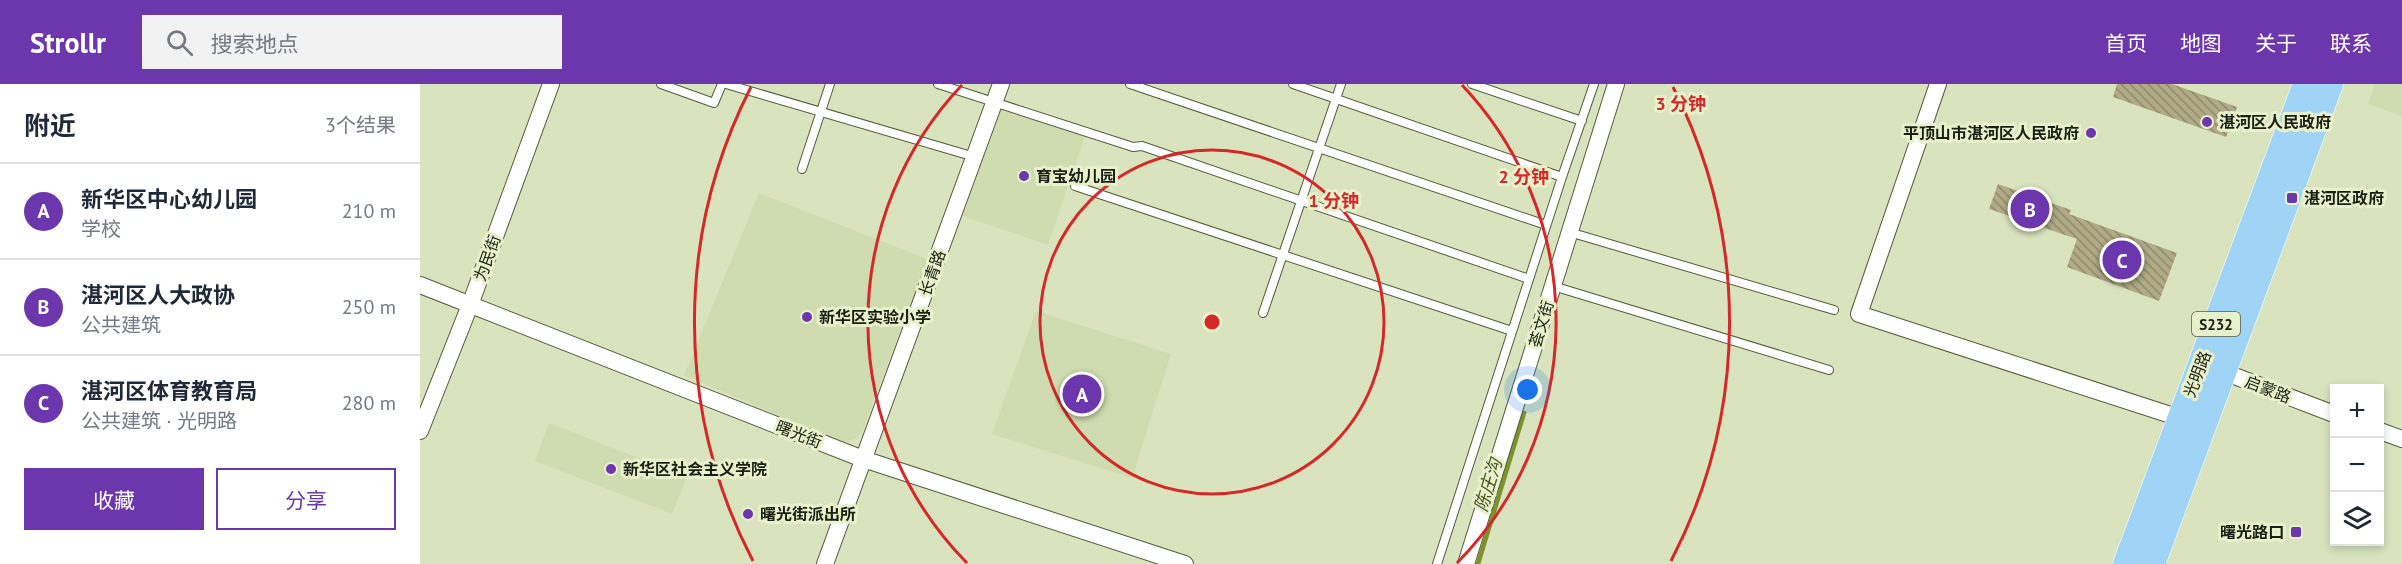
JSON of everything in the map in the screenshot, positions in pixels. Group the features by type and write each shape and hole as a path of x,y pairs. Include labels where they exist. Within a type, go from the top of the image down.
{"main road":[{"name":"光明路","path":"2152,564 2212,368 2318,86"},
{"name":"光明路","path":"2126,564 2180,418 2212,368"}],"street":[{"name":"为民街","path":"420,431 470,305 551,84"},
{"name":"长青路","path":"825,564 1001,84"},
{"name":"荟文街","path":"1466,564 1616,84"},
{"path":"1938,84 1859,314 2180,418"},
{"name":"曙光街","path":"420,285 863,459 1185,564"},
{"name":"启蒙路","path":"2212,368 2330,412"},
{"path":"2384,433 2402,439"}],"lane":[{"path":"661,84 714,104 724,84 975,158"},
{"path":"802,170 830,84"},
{"path":"938,84 1133,147 1142,146 1529,279"},
{"path":"1130,84 1546,225"},
{"path":"1293,84 1562,177"},
{"path":"1263,313 1341,84"},
{"path":"1472,84 1582,121"},
{"path":"1437,564 1594,84"},
{"path":"1075,186 1512,331"},
{"path":"1569,232 1834,310"},
{"path":"1553,286 1829,370"}],"shaded area":[{"path":"2375,84 2402,84 2402,116 2368,104"},
{"name":"育宝幼儿园","path":"1000,107 1085,136 1048,245 963,216"},
{"name":"新华区实验小学","path":"759,193 927,259 863,430 857,438 841,442 684,375"},
{"path":"1036,311 1171,354 1132,478 992,434"},
{"name":"新华区社会主义学院","path":"549,423 687,477 672,514 535,461"}],"building":[{"name":"湛河区人民政府","path":"2117,84 2172,84 2237,107 2226,137 2113,97"},
{"path":"1998,184 2071,210 2069,214 2177,253 2159,301 2067,267 2077,239 1989,209"}],"waterway":[{"name":"陈庄沟","path":"1478,564 1524,413"}],"place":[{"name":"湛河区人民政府","path":"2207,122"},
{"name":"平顶山市湛河区人民政府","path":"2091,133"},
{"name":"育宝幼儿园","path":"1024,176"},
{"name":"湛河区政府","path":"2292,198"},
{"name":"湛河区人大政协","path":"2030,209"},
{"name":"湛河区体育教育局","path":"2122,260"},
{"name":"新华区实验小学","path":"807,317"},
{"name":"新华区中心幼儿园","path":"1082,394"},
{"name":"新华区社会主义学院","path":"611,469"},
{"name":"曙光街派出所","path":"748,514"},
{"name":"曙光路口","path":"2296,532"}]}
